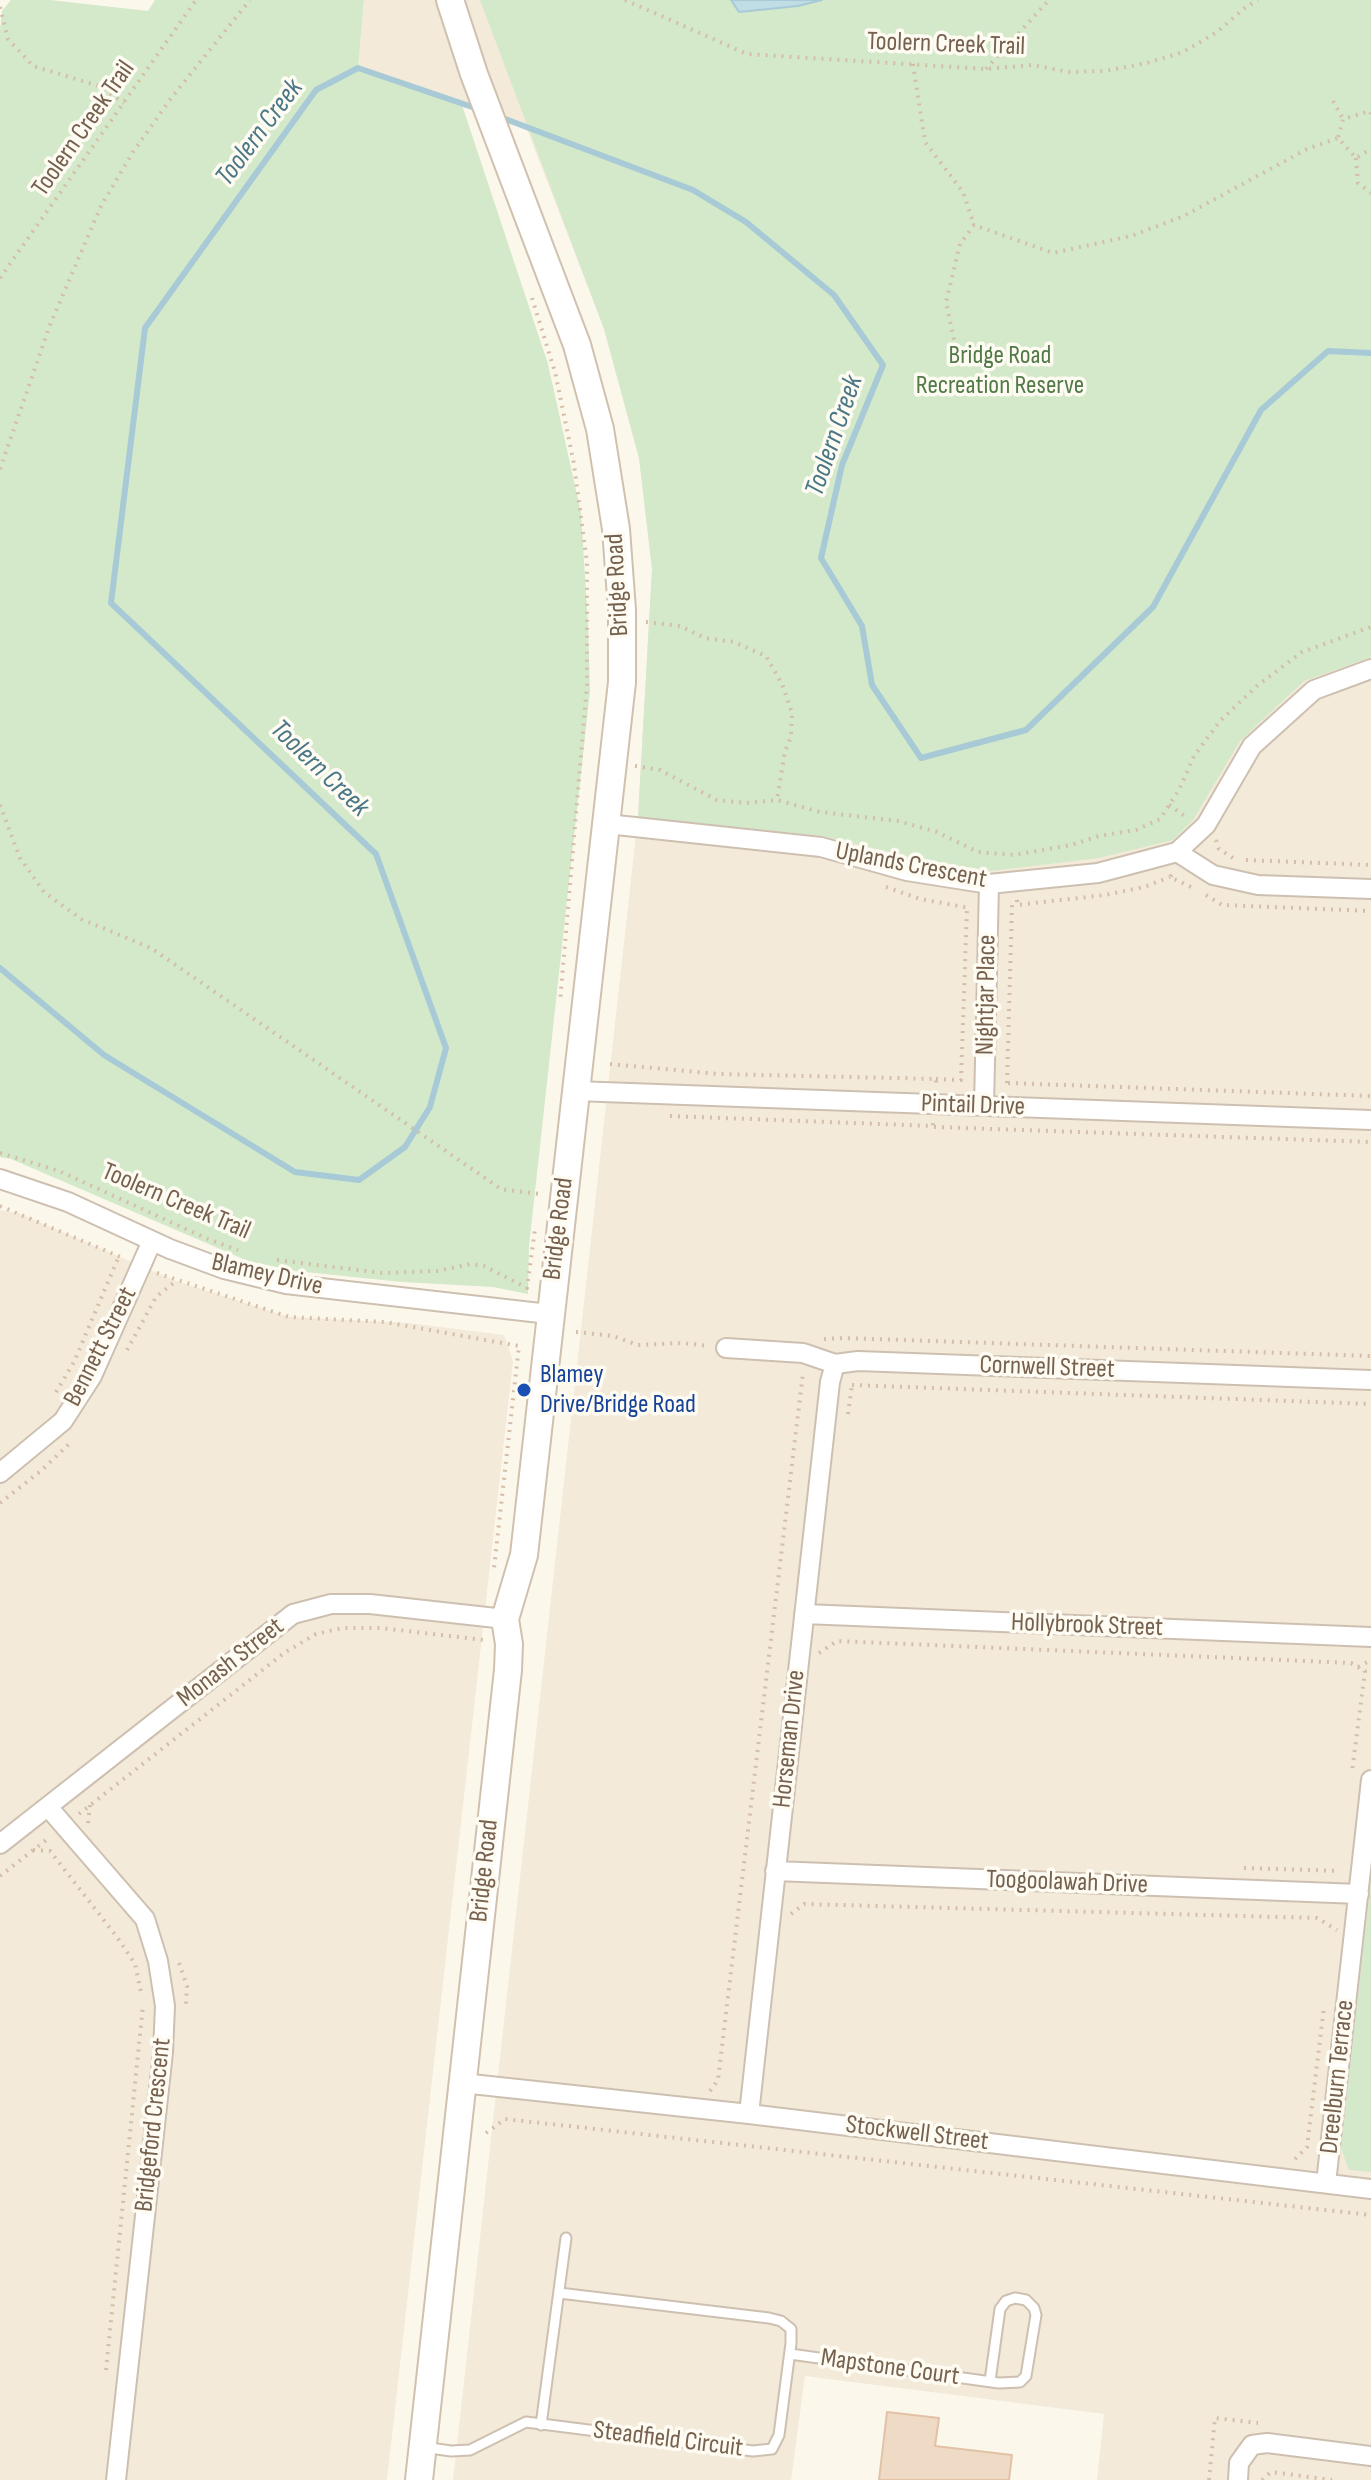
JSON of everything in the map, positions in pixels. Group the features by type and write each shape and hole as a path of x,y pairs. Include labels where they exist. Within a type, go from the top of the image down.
{"street":[{"name":"Bridge Road","path":"419,2480 508,1670 509,1644 505,1619 523,1557 622,682 622,610 616,529 600,429 560,296 474,74 450,0"},
{"name":"Uplands Crescent","path":"607,824 821,847 907,871 989,884 1098,873 1177,852 1206,825 1252,746 1314,690 1371,669"},
{"path":"1177,852 1213,875 1258,885 1371,889"},
{"name":"Nightjar Place","path":"984,1106 989,884"},
{"name":"Pintail Drive","path":"575,1091 1371,1120"},
{"name":"Blamey Drive","path":"0,1179 68,1202 152,1241 224,1269 286,1284 549,1314"},
{"name":"Bennett Street","path":"0,1473 63,1421 71,1410 92,1376 152,1241"},
{"name":"Cornwell Street","path":"726,1348 810,1356 835,1364 858,1361 1371,1380"},
{"name":"Horseman Drive","path":"749,2114 830,1382 835,1364"},
{"name":"Monash Street","path":"0,1844 293,1614 331,1604 370,1604 505,1619"},
{"name":"Hollybrook Street","path":"804,1614 1371,1637"},
{"name":"Dreelburn Terrace","path":"1326,2183 1371,1780"},
{"name":"Bridgeford Crescent","path":"48,1807 145,1919 158,1961 165,2006 163,2052 116,2480"},
{"name":"Toogoolawah Drive","path":"775,1871 1359,1894"},
{"name":"Stockwell Street","path":"462,2083 749,2114 1371,2189"},
{"path":"1238,2480 1239,2463 1252,2445 1267,2443 1371,2456"}],"lane":[{"path":"541,2425 566,2238"},
{"name":"Steadfield Circuit","path":"422,2447 470,2450 526,2422 753,2451 772,2449 779,2435 790,2354 791,2329 781,2321 559,2293"},
{"name":"Mapstone Court","path":"790,2354 990,2381 1020,2382 1026,2376 1036,2315 1026,2300 1015,2298 1006,2301 1000,2309 990,2381"}],"path":[{"name":"Toolern Creek Trail","path":"0,278 196,0"},
{"path":"0,469 50,325 101,206 164,108 250,0"},
{"name":"Toolern Creek Trail","path":"625,0 747,54 986,69 1032,65 1069,72 1105,71 1183,52 1217,32 1258,0"},
{"path":"986,69 1049,0"},
{"path":"0,7 8,39 33,66 99,86 124,103"},
{"path":"913,64 925,142 963,192 974,225"},
{"path":"1333,101 1343,119 1338,138"},
{"path":"1343,119 1371,110"},
{"path":"974,225 1053,253 1131,236 1184,216 1307,149 1338,138"},
{"path":"1338,138 1356,158 1358,183 1371,193"},
{"path":"1356,158 1371,149"},
{"path":"959,363 946,302 960,244 974,225"},
{"path":"528,287 555,372 574,464 587,563 587,685 559,1014"},
{"path":"644,622 680,626 705,638 734,642 766,656 782,684 792,713 791,737 785,751 777,800"},
{"path":"613,762 660,770 717,800 746,803 777,800 820,812 898,821 937,832 978,852 1014,855 1136,830 1160,819 1179,790 1194,756 1220,721 1258,685 1302,652 1371,627"},
{"path":"0,805 20,858 44,892 81,919 151,948 501,1189 540,1194"},
{"path":"1215,836 1219,849 1231,858 1371,865"},
{"path":"879,885 920,899 967,908 1017,905"},
{"path":"936,1079 961,1080 967,908"},
{"path":"1008,1083 1371,1096"},
{"path":"933,1126 1371,1142"},
{"name":"Toolern Creek Trail","path":"0,1153 59,1171 210,1240 246,1253"},
{"name":"Toolern Creek Trail","path":"270,1258 382,1273 437,1271 471,1264 484,1266 527,1288 535,1225"},
{"path":"52,1399 74,1362 119,1256"},
{"path":"576,1332 613,1336 638,1345 683,1343 726,1348"},
{"path":"710,2091 718,2080 804,1370 810,1356 824,1340 843,1338 1371,1356"},
{"path":"494,1567 519,1346"},
{"path":"852,1385 1371,1404"},
{"path":"0,1876 284,1653 316,1634 342,1628 381,1628 486,1640"},
{"path":"817,1654 837,1641 1351,1663 1365,1671 1352,1778"},
{"path":"1358,1667 1371,1660"},
{"path":"33,1850 50,1851 117,1937 135,1964 143,2003 105,2385"},
{"path":"796,1872 791,1914 804,1904 1317,1918 1333,1930 1340,1871"},
{"path":"1295,2159 1307,2147 1324,2007"},
{"path":"486,2133 505,2119 1371,2215"},
{"path":"1262,2480 1271,2472 1332,2480"}],"shaded area":[{"path":"364,0 1371,0 1371,2480 1097,2480 1104,2414 805,2376 791,2480 453,2480 638,817 652,569 639,458 604,329 525,124 358,68"},
{"path":"0,1210 18,1213 176,1281 289,1317 409,1323 504,1335 513,1361 387,2480 0,2480"}],"green space":[{"path":"11,0 50,0 148,11 155,0 364,0 358,68 461,102 548,364 581,513 588,624 590,691 529,1246 528,1294 493,1287 295,1271 248,1261 11,1159 0,1157 0,30 2,11"},
{"name":"Bridge Road Recreation Reserve","path":"480,0 1371,0 1371,657 1304,681 1240,741 1193,820 1173,840 1099,858 991,871 910,857 823,836 638,817 652,569 639,458 604,329"},
{"path":"1371,1881 1371,2172 1349,2170 1341,2148"}],"water":[{"path":"731,0 822,0 798,6 739,12"}],"building":[{"path":"887,2412 939,2418 935,2446 1012,2455 1009,2480 879,2480"}],"waterway":[{"name":"Toolern Creek","path":"0,968 104,1055 295,1172 359,1180 405,1147 430,1107 446,1048 376,854 111,603 145,328 316,90 358,68 478,109"},
{"name":"Toolern Creek","path":"500,117 693,190 746,222 834,295 883,365 842,465 821,558 862,626 872,685 921,758 1026,730 1153,607 1261,410 1328,351 1371,353"}],"place":[{"name":"Blamey Drive/Bridge Road","path":"524,1390"}]}
